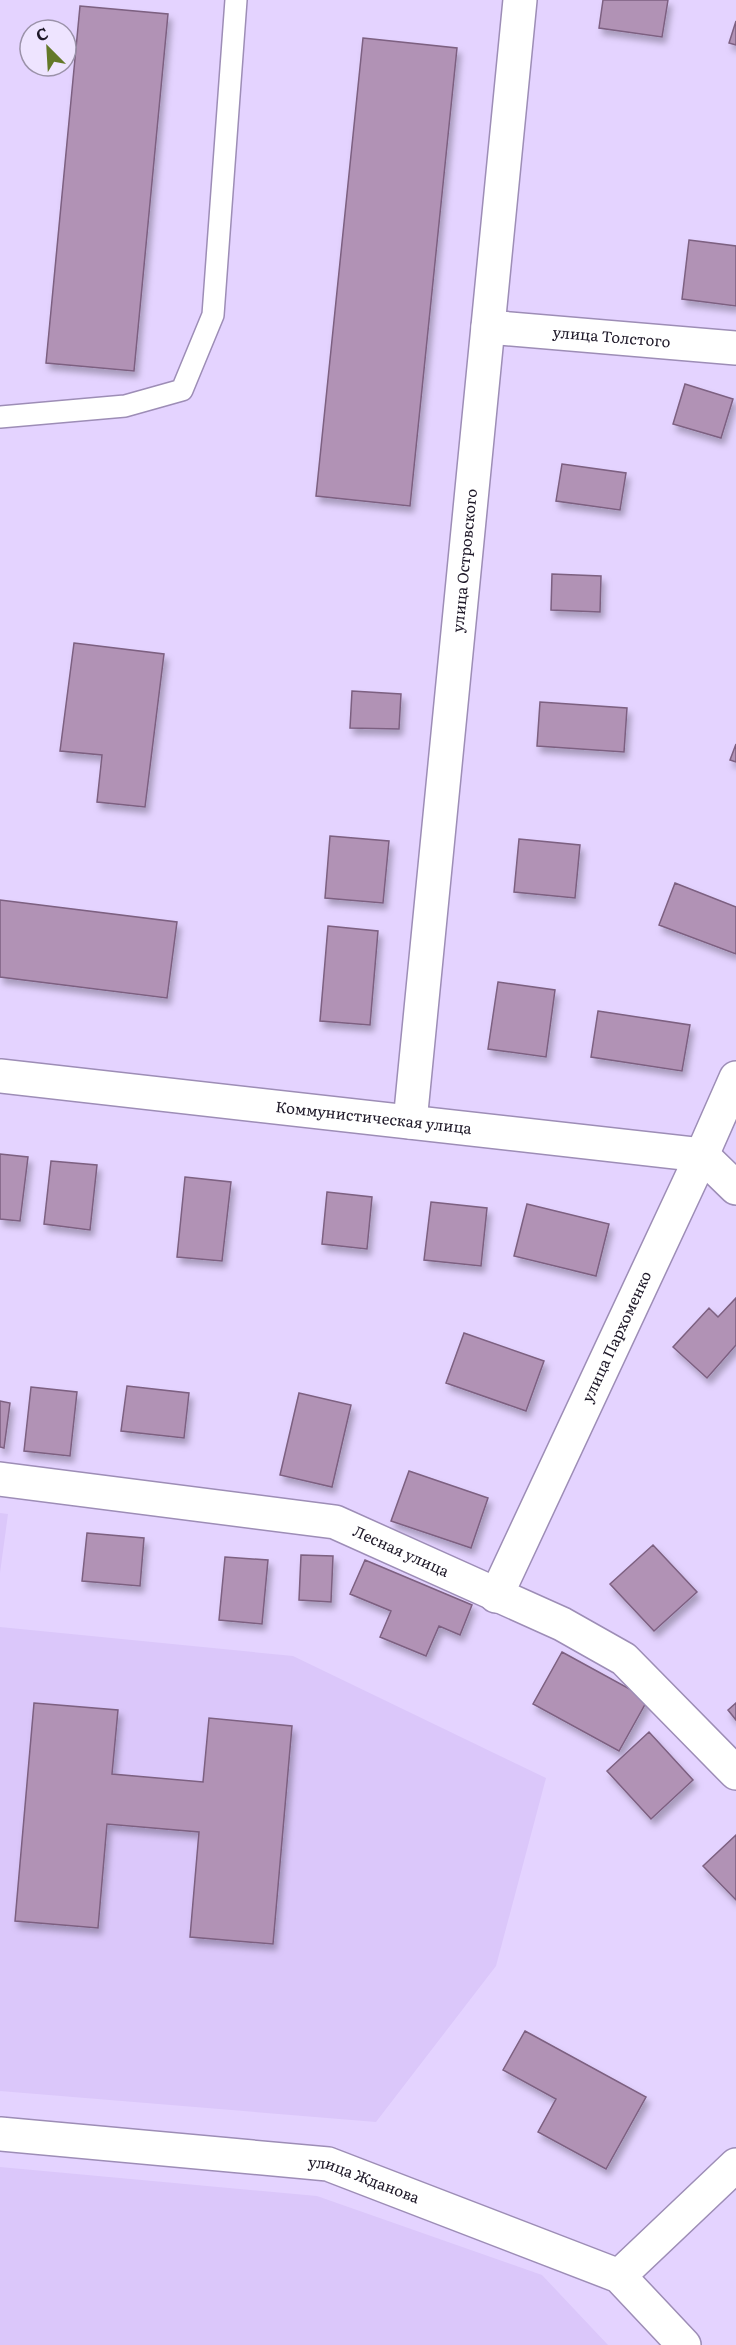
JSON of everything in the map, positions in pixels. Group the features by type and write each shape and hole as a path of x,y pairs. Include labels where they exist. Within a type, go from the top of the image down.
{"street":[{"name":"улица Островского","path":"410,1122 520,0"},
{"name":"улица Толстого","path":"488,327 736,348"},
{"name":"Коммунистическая улица","path":"0,1076 702,1155"},
{"name":"улица Пархоменко","path":"496,1596 736,1078"},
{"path":"702,1155 736,1188"},
{"name":"Лесная улица","path":"0,1479 335,1522 562,1624 624,1659 736,1773"},
{"name":"улица Жданова","path":"0,2134 328,2164 618,2276 684,2345"},
{"path":"618,2276 736,2165"}],"lane":[{"path":"0,417 125,406 182,390 213,315 236,0"}],"shaded area":[{"path":"0,1513 8,1514 0,1573"},
{"path":"0,1627 293,1656 546,1778 496,1966 376,2122 0,2091"},
{"path":"0,2167 317,2196 542,2275 608,2345 0,2345"}],"building":[{"path":"603,0 668,0 662,37 599,28"},
{"path":"80,6 168,14 134,371 46,363 73,78 78,78"},
{"path":"736,21 736,45 729,43"},
{"path":"363,38 457,48 410,506 316,496"},
{"path":"689,240 736,246 736,306 682,299"},
{"path":"685,384 733,399 721,438 673,424"},
{"path":"562,464 626,473 620,510 556,501"},
{"path":"552,574 601,576 600,612 551,610"},
{"path":"74,643 164,654 145,807 97,802 102,755 60,751"},
{"path":"352,691 401,694 399,729 350,728"},
{"path":"540,702 627,708 624,752 537,746"},
{"path":"736,744 736,762 730,760"},
{"path":"330,836 389,841 383,903 325,898"},
{"path":"519,839 580,845 575,898 514,892"},
{"path":"675,883 736,907 736,954 659,925"},
{"path":"0,900 177,922 167,998 0,977"},
{"path":"328,926 378,931 370,1025 320,1021"},
{"path":"498,982 555,990 546,1057 488,1049"},
{"path":"598,1011 690,1025 682,1071 591,1057"},
{"path":"0,1154 28,1157 20,1221 0,1219"},
{"path":"51,1161 97,1165 90,1230 44,1224"},
{"path":"185,1177 231,1182 222,1261 177,1257"},
{"path":"327,1192 372,1197 367,1249 322,1244"},
{"path":"431,1202 487,1208 481,1266 424,1260"},
{"path":"527,1204 609,1224 596,1276 514,1256"},
{"path":"736,1298 736,1345 707,1378 673,1347 709,1308 718,1317"},
{"path":"464,1333 544,1361 526,1411 446,1383"},
{"path":"127,1386 189,1393 184,1438 121,1431"},
{"path":"31,1387 77,1392 70,1456 24,1451"},
{"path":"299,1393 351,1405 332,1487 280,1475"},
{"path":"0,1401 10,1403 4,1448 0,1447"},
{"path":"409,1471 488,1498 471,1548 391,1521"},
{"path":"87,1533 144,1538 140,1586 82,1581"},
{"path":"653,1545 697,1592 654,1631 610,1584"},
{"path":"301,1555 333,1556 331,1602 299,1600"},
{"path":"225,1557 268,1560 262,1624 219,1620"},
{"path":"365,1560 472,1605 460,1635 439,1626 426,1656 380,1637 391,1611 350,1594"},
{"path":"562,1652 648,1699 619,1751 533,1704"},
{"path":"34,1703 118,1710 112,1774 203,1782 209,1718 292,1726 273,1944 190,1937 199,1832 107,1824 98,1928 15,1921"},
{"path":"736,1703 736,1720 728,1710"},
{"path":"649,1732 693,1780 651,1819 607,1771"},
{"path":"736,1835 736,1900 703,1866"},
{"path":"525,2031 646,2097 606,2169 538,2132 556,2099 503,2070"}]}
